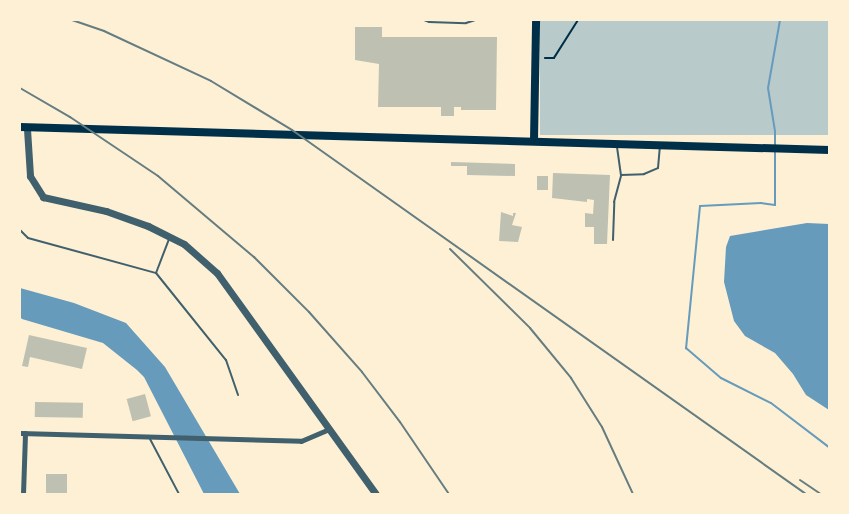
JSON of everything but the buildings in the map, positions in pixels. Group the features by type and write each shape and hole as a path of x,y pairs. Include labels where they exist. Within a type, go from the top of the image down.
{"main road":[{"path":"534,140 536,20"},
{"path":"22,129 534,140 830,150"}],"street":[{"path":"22,129 30,176 43,197 106,211 170,237 184,244 217,273 327,430 376,495"},
{"path":"23,495 22,433 301,441 327,430"}],"lane":[{"path":"424,20 466,24 474,20"},
{"path":"613,240 614,202 621,174 617,143"},
{"path":"621,174 644,174 658,168 660,144"},
{"path":"20,230 28,238 156,273 226,360 238,395"},
{"path":"156,273 170,237"},
{"path":"149,437 179,495"}],"path":[{"path":"535,59 554,58 578,20"}],"shaded area":[{"path":"540,20 829,20 829,135 540,135"}],"water":[{"path":"807,223 829,224 829,410 806,395 793,374 775,353 745,336 734,321 724,282 726,247 730,236"},
{"path":"20,288 74,303 126,323 165,367 240,494 204,494 144,377 103,343 22,319 20,317"}],"waterway":[{"path":"780,20 768,88 775,131 775,205 761,203 700,206 686,348 721,378 771,403 830,448"}],"railway":[{"path":"72,20 104,31 211,81 292,130 806,494"},
{"path":"20,88 70,117 158,176 254,257 309,312 362,372 400,422 449,494"},
{"path":"450,249 530,328 571,378 602,427 633,494"},
{"path":"800,480 821,494"}]}
